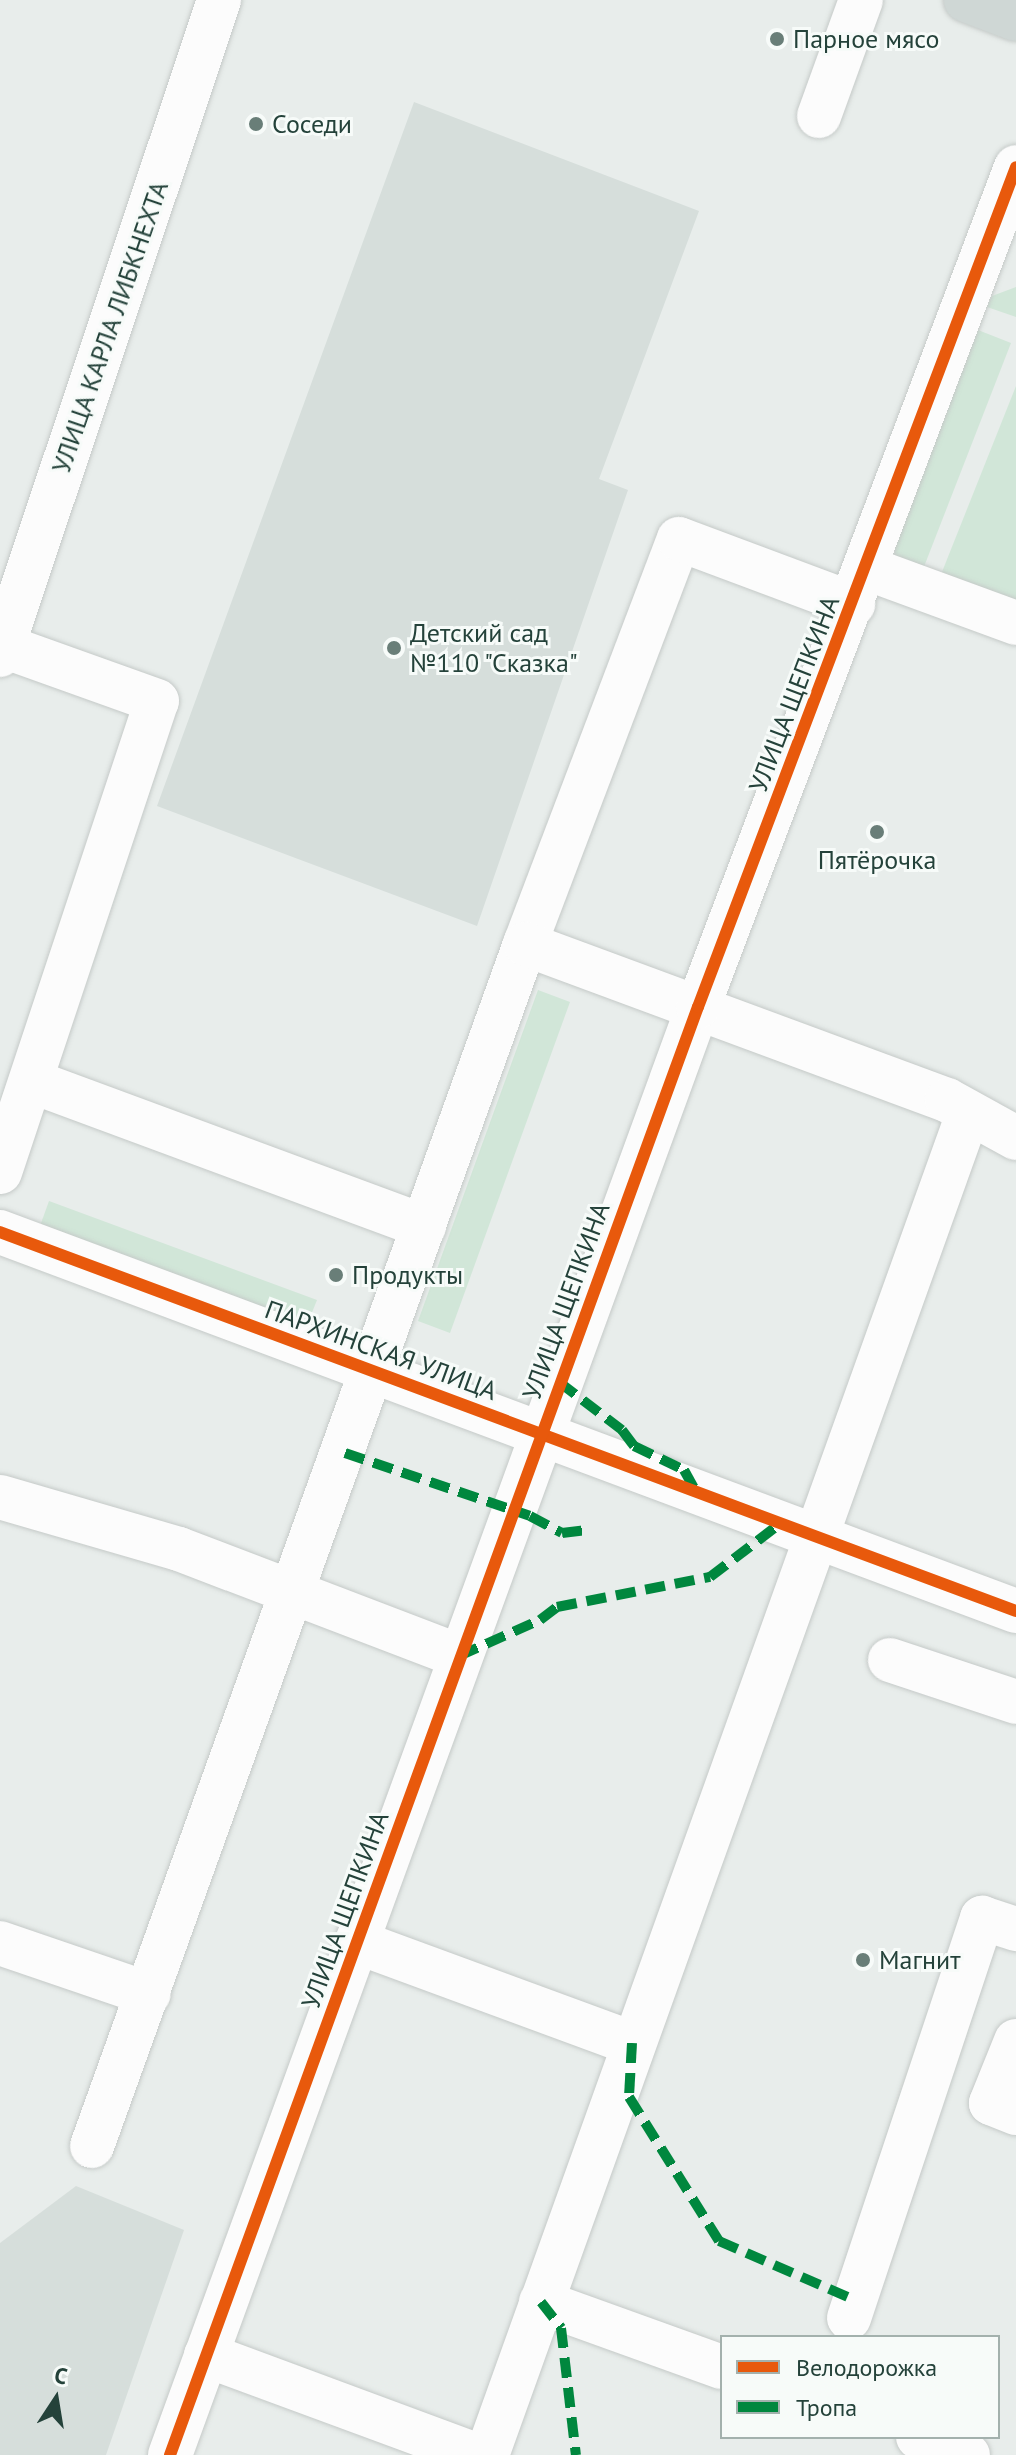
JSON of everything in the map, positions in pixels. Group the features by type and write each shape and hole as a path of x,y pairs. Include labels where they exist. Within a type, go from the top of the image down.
{"main road":[{"path":"966,0 1016,19"}],"street":[{"name":"УЛИЦА КАРЛА ЛИБКНЕХТА","path":"2,650 219,0"},
{"path":"819,116 861,0"},
{"name":"УЛИЦА ЩЕПКИНА","path":"170,2455 698,1007 1016,167"},
{"path":"92,2146 295,1592 371,1370 525,944 679,539 1016,623"},
{"path":"0,1172 157,701 2,650"},
{"path":"487,2455 815,1536 991,1127 947,1100 525,944"},
{"path":"31,1081 424,1226"},
{"name":"ПАРХИНСКАЯ УЛИЦА","path":"0,1232 1016,1611"},
{"path":"0,1497 138,1535 459,1656"},
{"path":"890,1660 1016,1702"},
{"path":"849,2318 982,1918 1016,1929"},
{"path":"357,1942 632,2043"},
{"path":"0,1943 149,1994"},
{"path":"1003,2108 1016,2041"},
{"path":"541,2302 720,2366"},
{"path":"206,2355 477,2455"},
{"path":"924,2439 968,2455"}],"shaded area":[{"name":"Детский сад №110 \"Сказка\"","path":"414,102 699,211 599,479 628,490 477,926 157,806"},
{"path":"76,2186 184,2230 106,2455 0,2455 0,2243"}],"green space":[{"path":"1016,287 1016,317 987,307 992,296"},
{"path":"978,330 1011,343 920,577 895,557 895,546"},
{"path":"1016,386 1016,612 938,582"},
{"path":"538,990 570,1002 450,1333 418,1321"},
{"path":"49,1201 317,1300 307,1325 40,1226"}],"marked path":[{"path":"559,1382 622,1430 634,1446 684,1470 696,1492"},
{"path":"345,1453 530,1516 562,1533 585,1530"},
{"path":"459,1656 540,1620 557,1607 710,1577 781,1523"},
{"path":"632,2043 629,2097 719,2241 855,2300"},
{"path":"541,2302 561,2328 576,2455"}],"cycle path":[{"path":"170,2455 698,1007 1016,167"},
{"path":"0,1232 1016,1611"}],"place":[{"name":"Парное мясо","path":"777,39"},
{"name":"Соседи","path":"256,124"},
{"name":"Детский сад №110 \"Сказка\"","path":"394,648"},
{"name":"Пятёрочка","path":"877,832"},
{"name":"Продукты","path":"336,1275"},
{"name":"Магнит","path":"863,1960"}]}
